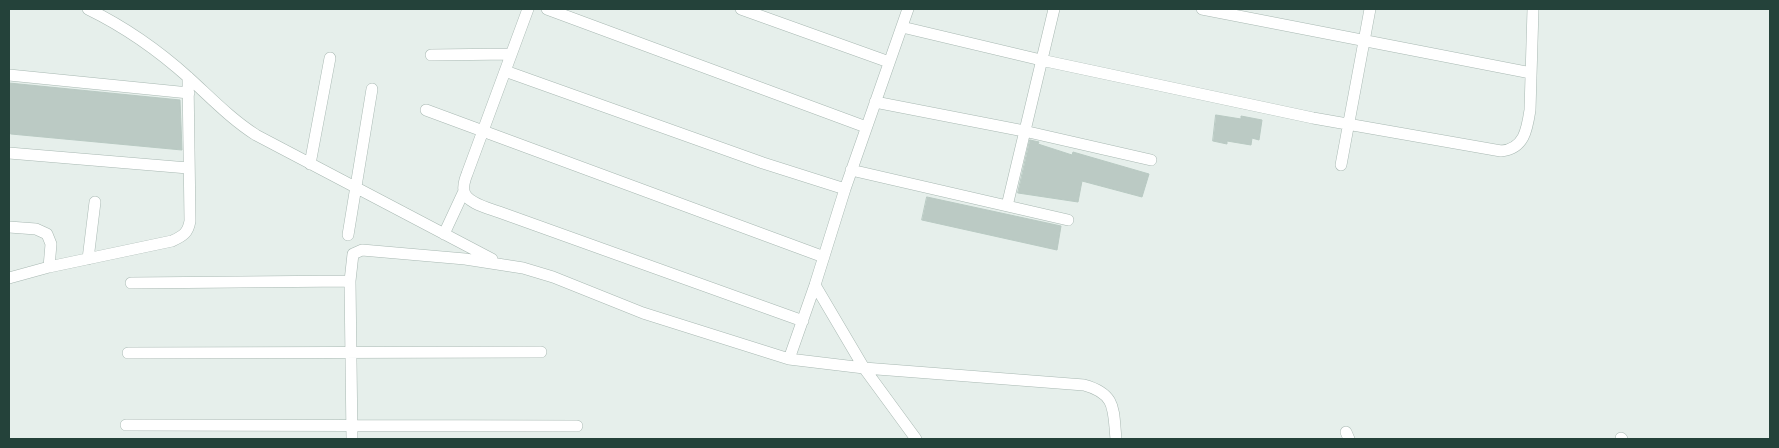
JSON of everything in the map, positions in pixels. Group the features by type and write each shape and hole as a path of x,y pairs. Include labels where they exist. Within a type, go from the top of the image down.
{"street":[{"path":"88,9 118,24 144,41 241,125 310,164 498,262"},
{"path":"444,234 464,191 467,174 528,9"},
{"path":"547,9 866,127"},
{"path":"741,9 890,62"},
{"path":"789,359 815,285 844,189 908,9"},
{"path":"1007,206 1054,9"},
{"path":"1202,9 1531,73"},
{"path":"1341,165 1370,9"},
{"path":"902,27 1042,60 1348,124 1502,151 1516,148 1528,123 1533,9"},
{"path":"431,55 511,54"},
{"path":"310,164 330,58"},
{"path":"505,72 764,163 844,189"},
{"path":"9,75 189,92"},
{"path":"9,278 172,241 187,232 190,221 188,78"},
{"path":"348,234 372,89"},
{"path":"875,102 1024,131 1151,160"},
{"path":"426,110 824,257"},
{"path":"9,153 188,168"},
{"path":"851,170 1068,220"},
{"path":"464,191 472,201 490,208 802,321"},
{"path":"88,259 96,202"},
{"path":"9,227 36,229 47,234 51,244 49,268"},
{"path":"352,439 350,281 353,254 362,250 498,262 524,268 553,277 643,313 789,359 864,368 1066,382 1098,388 1106,394 1112,406 1116,439"},
{"path":"131,283 350,281"},
{"path":"815,285 864,368 916,439"},
{"path":"128,353 541,352"},
{"path":"126,425 576,426"}],"building":[{"path":"9,83 180,100 182,150 11,134 9,133"},
{"path":"1216,115 1241,119 1241,116 1262,120 1259,140 1252,138 1251,145 1227,141 1227,144 1213,141"},
{"path":"1030,140 1072,155 1073,152 1149,174 1142,197 1082,181 1078,202 1018,193"},
{"path":"927,197 1061,226 1057,250 922,220"}]}
